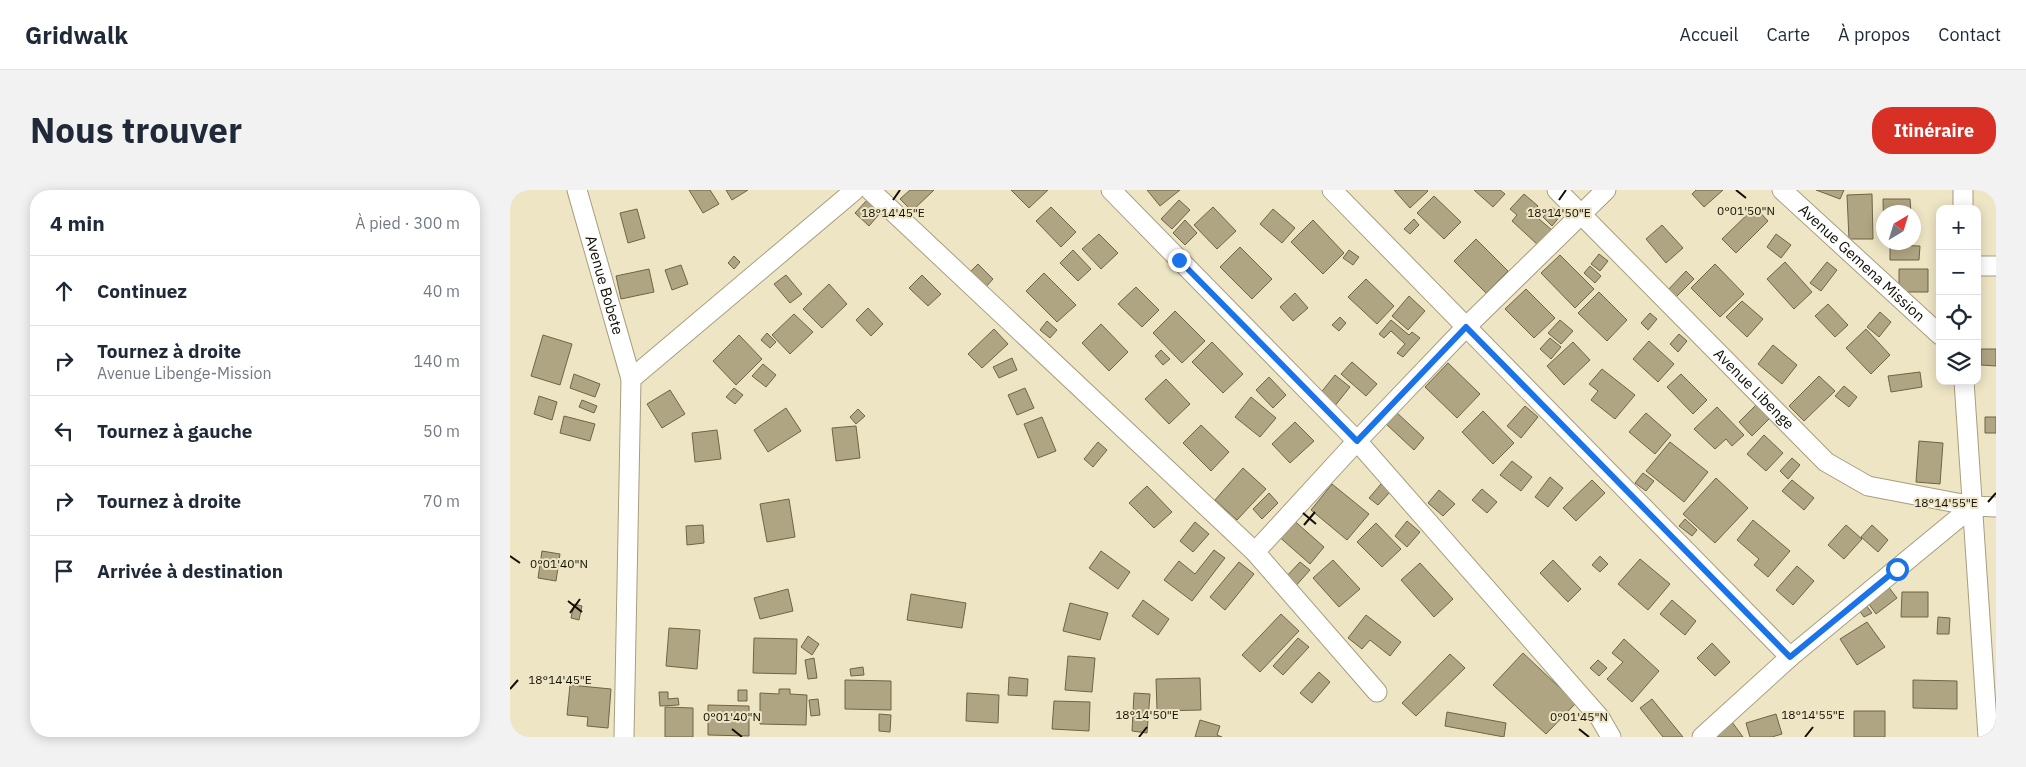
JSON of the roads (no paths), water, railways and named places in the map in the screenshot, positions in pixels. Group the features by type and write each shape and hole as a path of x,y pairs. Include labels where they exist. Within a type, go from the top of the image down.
{"street":[{"name":"Avenue Bobete","path":"576,190 631,380 624,737"},
{"path":"631,380 855,190"},
{"path":"870,190 1255,552 1377,692"},
{"path":"1111,190 1357,441 1600,718 1612,737"},
{"path":"1332,190 1790,657"},
{"name":"Avenue Libenge","path":"1557,190 1826,462 1868,486 1973,506 1996,507"},
{"path":"1255,552 1357,441 1466,327 1606,190"},
{"name":"Avenue Gemena Mission","path":"1782,190 1936,331"},
{"path":"1963,190 1963,205"},
{"path":"1981,266 1996,266"},
{"path":"1964,385 1988,737"},
{"path":"1702,737 1790,657 1973,506"}]}
